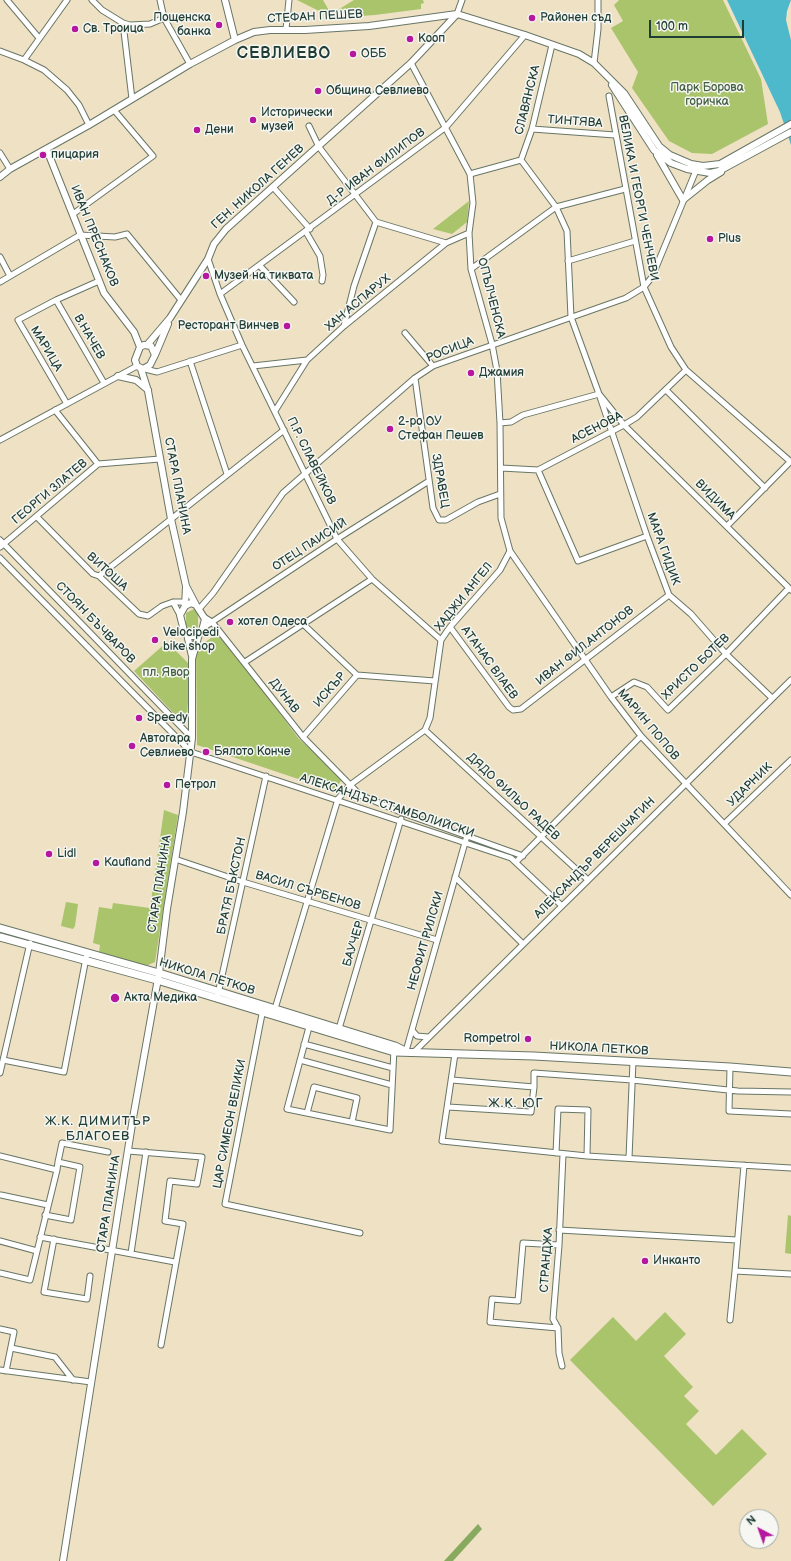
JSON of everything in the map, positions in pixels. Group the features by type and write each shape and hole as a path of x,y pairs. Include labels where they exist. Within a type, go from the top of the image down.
{"main road":[{"name":"НИКОЛА ПЕТКОВ","path":"0,928 87,953 218,996 394,1049 414,1052 633,1061 791,1072"},
{"name":"НИКОЛА ПЕТКОВ","path":"0,937 85,962 158,977"},
{"name":"НИКОЛА ПЕТКОВ","path":"274,1013 309,1027 338,1032"}],"street":[{"path":"7,0 39,38"},
{"path":"24,60 67,0"},
{"path":"92,0 102,10 123,23 130,25 150,24 164,18"},
{"path":"160,0 164,18 190,64"},
{"path":"225,0 235,40"},
{"path":"286,29 288,0"},
{"path":"457,14 462,0"},
{"path":"594,63 598,29 598,0"},
{"name":"СТЕФАН ПЕШЕВ","path":"0,177 190,64 235,40 254,32 286,29 305,30 369,26 457,14 525,35 579,54 594,63 624,93 659,146 676,158 697,168 720,164 791,124"},
{"name":"ГЕН. НИКОЛА ГЕНЕВ","path":"208,259 214,244 226,229 411,63 457,14"},
{"path":"123,23 132,99"},
{"name":"Д-Р ИВАН ФИЛИПОВ","path":"220,294 308,231 446,127 525,35"},
{"name":"СЛАВЯНСКА","path":"521,160 532,129 552,45"},
{"path":"0,51 24,60 44,70 67,90 79,104 89,125"},
{"name":"ОПЪЛЧЕНСКА","path":"411,63 470,174 473,203 469,233 471,269 492,344 497,371 500,423 500,494 502,518 510,551"},
{"name":"СТЕФАН ПЕШЕВ","path":"606,76 654,150 671,163 719,171 732,166 791,132"},
{"name":"ВЕЛИКА И ГЕОРГИ ЧЕНЧЕВИ","path":"609,96 644,287 671,347 686,370 791,462"},
{"path":"73,214 153,156 114,110"},
{"path":"309,126 319,146 376,222 446,243"},
{"name":"ТИНТЯВА","path":"532,129 615,135"},
{"name":"ИВАН ПРЕСНАКОВ","path":"47,150 104,293 134,332 140,347"},
{"path":"654,150 683,200 708,180 732,166"},
{"path":"0,153 10,170"},
{"path":"470,174 521,160"},
{"name":"МАРА ГИДИК","path":"521,160 556,206 567,231 571,317 612,430 647,536 669,594 691,614 726,654 772,698"},
{"name":"РОСИЦА","path":"198,607 213,593 277,500 304,474 415,378 433,366 626,298 644,287 652,277 697,168"},
{"path":"273,187 308,231 320,256 323,275 322,281"},
{"path":"471,269 556,206 625,189"},
{"path":"344,326 354,286 376,222"},
{"name":"ХАН АСПАРУХ","path":"275,411 307,360 344,326 446,243 469,233"},
{"path":"0,282 80,235 115,237 127,234 181,300"},
{"path":"568,261 635,241"},
{"path":"0,257 10,276"},
{"path":"208,259 170,318 147,345 140,347 135,360 143,369 157,372 242,345"},
{"name":"П.Р. СЛАВЕЙКОВ","path":"208,259 220,294 242,345 337,539 372,579 441,640"},
{"path":"260,266 294,302"},
{"name":"МАРИЦА","path":"67,404 18,320 56,300 99,281"},
{"name":"В.НАЧЕВ","path":"56,300 104,383"},
{"path":"0,439 118,376 143,369 152,363 170,318"},
{"path":"405,333 433,366"},
{"path":"147,345 154,349 155,355"},
{"path":"253,366 307,360"},
{"path":"190,361 227,474"},
{"name":"СТАРА ПЛАНИНА","path":"143,369 171,519 186,586 186,604"},
{"name":"АСЕНОВА","path":"538,470 612,430 624,426 637,417 686,370"},
{"path":"118,376 136,380 148,391"},
{"name":"ЗДРАВЕЦ","path":"415,378 433,508 437,516 442,520 483,499 500,494"},
{"path":"666,390 765,488"},
{"path":"500,423 511,422 523,415 599,394"},
{"name":"МАРА ГИДИК","path":"599,394 624,426"},
{"path":"55,410 98,464"},
{"name":"ВИДИМА","path":"624,426 790,589"},
{"path":"99,576 284,430"},
{"name":"ГЕОРГИ ЗЛАТЕВ","path":"1,544 37,517 98,464 160,459"},
{"path":"727,526 791,462"},
{"path":"501,468 538,470 578,561 647,536"},
{"name":"ОТЕЦ ПАИСИЙ","path":"203,628 337,539 429,481"},
{"name":"ВИТОША","path":"37,517 93,574 99,576 132,610 143,616 148,616 173,602"},
{"name":"СТОЯН БЪЧВАРОВ","path":"1,544 192,738"},
{"name":"ХАДЖИ АНГЕЛ","path":"425,730 430,718 441,640 450,627 500,570 510,551"},
{"name":"МАРИН ПОПОВ","path":"510,551 611,697 641,736 791,895"},
{"name":"СТОЯН БЪЧВАРОВ","path":"0,558 191,752"},
{"path":"245,662 372,579"},
{"name":"СТАРА ПЛАНИНА","path":"186,586 198,607"},
{"name":"ХРИСТО БОТЕВ","path":"611,697 634,682 647,687 668,710 790,589"},
{"name":"ИВАН ФИЛ.АНТОНОВ","path":"513,710 520,709 584,658 669,594"},
{"path":"173,602 198,607 204,617 203,628 199,634 194,636 187,634 182,627 180,615 173,602"},
{"path":"180,615 186,604"},
{"name":"ДУНАВ","path":"204,617 212,622 303,737 350,785"},
{"path":"303,624 357,675 435,681"},
{"name":"АТАНАС ВЛАЕВ","path":"450,627 509,707 513,710"},
{"name":"СТАРА ПЛАНИНА","path":"63,1561 128,1150 158,977 191,752 192,659 187,634"},
{"name":"СТАРА ПЛАНИНА","path":"192,659 199,634"},
{"name":"ИСКЪР","path":"303,737 357,675"},
{"name":"АЛЕКСАНДЪР ВЕРЕШЧАГИН","path":"414,1052 791,680"},
{"path":"274,1013 306,900 338,799 350,785 425,730"},
{"name":"ДЯДО ФИЛЬО РАДЕВ","path":"425,730 588,880"},
{"path":"516,862 641,736"},
{"name":"АЛЕКСАНДЪР СТАМБОЛИЙСКИ","path":"191,752 338,799 511,858 562,906"},
{"name":"УДАРНИК","path":"724,824 791,760"},
{"name":"БРАТЯ БЪКСТОН","path":"218,996 266,776"},
{"name":"АЛЕКСАНДЪР СТАМБОЛИЙСКИ","path":"350,785 365,798 523,856"},
{"name":"БАУЧЕР","path":"338,1032 403,813"},
{"name":"НЕОФИТ РИЛСКИ","path":"406,1051 466,836"},
{"name":"ВАСИЛ СЪРБЕНОВ","path":"175,859 243,882 437,940"},
{"path":"455,877 523,944"},
{"path":"0,1073 33,937"},
{"path":"3,1060 64,1072 87,953"},
{"name":"ЦАР СИМЕОН ВЕЛИКИ","path":"263,1010 225,1204 360,1232"},
{"path":"309,1027 287,1109 390,1130 394,1049"},
{"path":"412,1030 417,1036 428,1038"},
{"path":"304,1044 393,1068"},
{"path":"455,1054 442,1141 587,1156 791,1168"},
{"path":"300,1060 392,1085"},
{"path":"629,1158 633,1061"},
{"path":"730,1067 729,1111 791,1114"},
{"path":"448,1107 531,1112 534,1073 632,1080 738,1091 791,1092"},
{"path":"452,1080 534,1087"},
{"path":"307,1113 314,1087 357,1098 352,1122"},
{"path":"556,1153 558,1109 588,1110 587,1156"},
{"path":"0,1273 30,1280 62,1143 108,1152"},
{"path":"128,1150 202,1157 197,1184 170,1181 165,1220 183,1224 161,1345"},
{"path":"131,1253 146,1152"},
{"name":"СТРАНДЖА","path":"562,1366 559,1353 558,1328 553,1319 560,1230 563,1154"},
{"path":"0,1156 56,1170"},
{"path":"45,1215 71,1220 80,1167 58,1162"},
{"path":"730,1320 744,1166"},
{"path":"1,1195 48,1205"},
{"path":"560,1230 737,1240"},
{"path":"40,1237 175,1262"},
{"path":"54,1239 44,1292 87,1299 90,1276"},
{"path":"0,1241 37,1251"},
{"path":"558,1328 490,1322 492,1299 518,1301 523,1243 559,1245"},
{"path":"735,1271 791,1274"},
{"path":"0,1329 14,1332 11,1348 3,1370 91,1382"},
{"path":"11,1348 54,1357 74,1380"}],"green space":[{"path":"297,0 323,0 331,14 354,0 423,0 424,3 421,4 421,9 375,15 333,18"},
{"name":"Парк Борова горичка","path":"619,0 723,0 761,79 768,124 712,154 692,153 669,141 632,88 638,72 611,28 623,21 614,5"},
{"path":"469,201 467,222 452,234 433,229"},
{"path":"194,609 198,613 198,629 194,632 189,631 186,628 186,613"},
{"path":"219,632 299,739 343,778 334,791 197,745 196,649"},
{"name":"пл. Явор","path":"167,642 190,665 187,719 179,719 134,671"},
{"path":"164,810 178,815 155,962 146,966 99,953 100,945 93,943 99,907 112,909 113,903 150,908"},
{"path":"66,902 78,904 75,926 73,929 61,926"},
{"path":"788,1215 791,1216 791,1254 785,1253"},
{"path":"665,1312 686,1334 664,1356 693,1387 684,1396 699,1411 686,1424 716,1455 742,1429 767,1454 713,1506 570,1360 613,1317 636,1341"},
{"path":"478,1524 482,1529 453,1561 444,1561"}],"water":[{"path":"727,0 791,0 787,11 786,20 791,40 791,145 780,112"}],"place":[{"name":"Районен съд","path":"532,18"},
{"name":"Пощенска банка","path":"219,25"},
{"name":"Св. Троица","path":"75,29"},
{"name":"Кооп","path":"410,39"},
{"name":"ОББ","path":"353,54"},
{"name":"Община Севлиево","path":"318,91"},
{"name":"Исторически музей","path":"253,120"},
{"name":"Дени","path":"197,130"},
{"name":"пицария","path":"43,155"},
{"name":"Plus","path":"710,239"},
{"name":"Музей на тиквата","path":"206,276"},
{"name":"Ресторант Винчев","path":"287,326"},
{"name":"Джамия","path":"471,373"},
{"name":"2-ро ОУ Стефан Пешев","path":"390,429"},
{"name":"хотел Одеса","path":"230,622"},
{"name":"Velocipedi bike shop","path":"155,640"},
{"name":"Speedy","path":"139,718"},
{"name":"Автогара Севлиево","path":"132,746"},
{"name":"Бялото Конче","path":"206,752"},
{"name":"Петрол","path":"167,785"},
{"name":"Lidl","path":"49,854"},
{"name":"Kaufland","path":"96,863"},
{"name":"Акта Медика","path":"115,998"},
{"name":"Rompetrol","path":"528,1039"},
{"name":"Инканто","path":"645,1261"}],"district":[{"name":"СЕВЛИЕВО","path":"284,54"},
{"name":"Ж.К. ЮГ","path":"516,1104"},
{"name":"Ж.К. ДИМИТЪР БЛАГОЕВ","path":"98,1130"}]}
